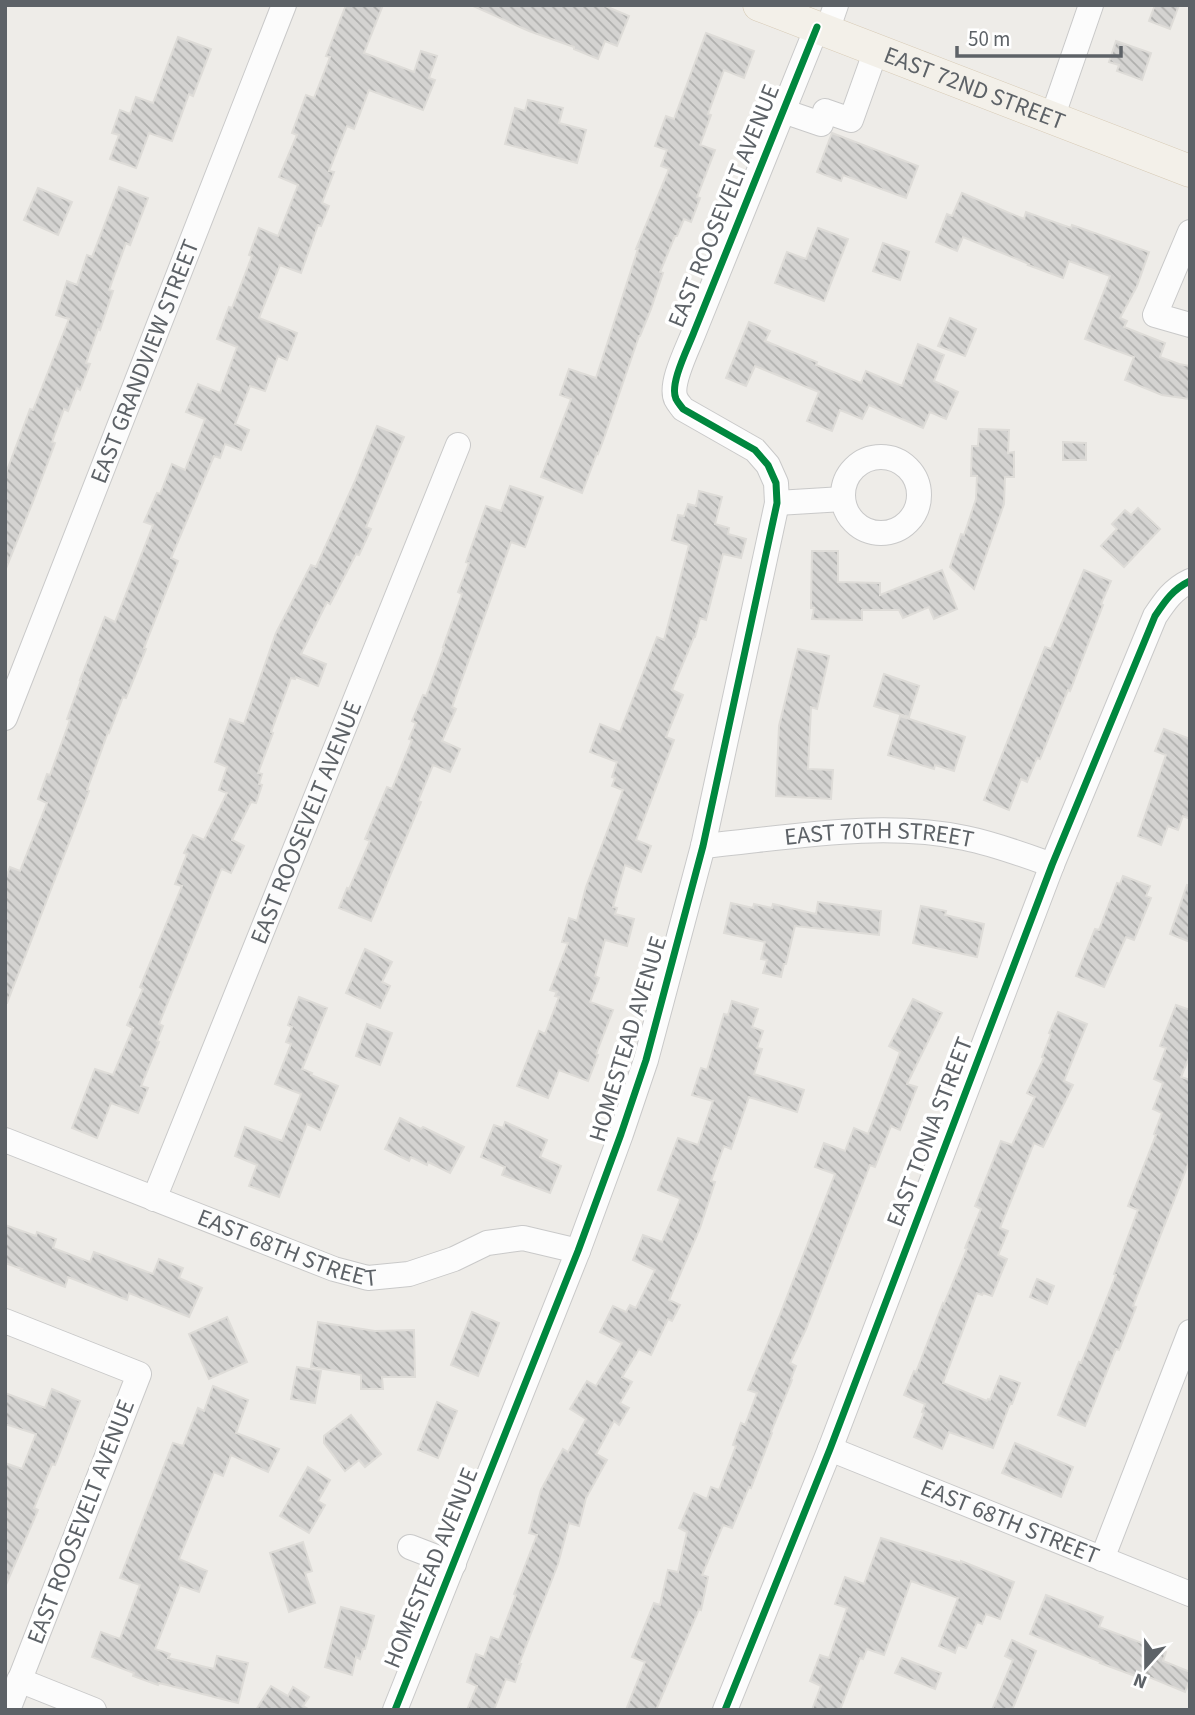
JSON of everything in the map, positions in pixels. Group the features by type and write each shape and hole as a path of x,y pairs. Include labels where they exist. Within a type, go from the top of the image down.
{"main road":[{"name":"EAST 72ND STREET","path":"759,5 826,21 876,50 1190,171"}],"street":[{"name":"EAST GRANDVIEW STREET","path":"5,718 284,5"},
{"path":"1052,118 1091,5"},
{"name":"EAST ROOSEVELT AVENUE","path":"676,399 674,390 680,367 783,111 826,21"},
{"path":"783,111 821,124 825,111 851,120 876,50"},
{"path":"1190,232 1155,315 1190,325"},
{"name":"HOMESTEAD AVENUE","path":"396,1710 578,1251 646,1060 703,846 777,503 776,483 768,465 755,450 683,409 676,399"},
{"name":"EAST ROOSEVELT AVENUE","path":"154,1199 458,445"},
{"path":"777,503 844,499"},
{"name":"EAST TONIA STREET","path":"725,1710 830,1449 1052,865 1155,616 1167,597 1180,585 1190,581"},
{"name":"EAST 70TH STREET","path":"703,846 850,832 896,831 965,838 1052,865"},
{"name":"EAST 68TH STREET","path":"5,1140 334,1269 368,1278 409,1274 454,1259 487,1243 523,1238 578,1251"},
{"name":"EAST ROOSEVELT AVENUE","path":"5,1321 139,1374 8,1710"},
{"path":"1102,1559 1190,1332"},
{"name":"EAST 68TH STREET","path":"830,1449 1190,1594"},
{"path":"410,1547 454,1564"},
{"path":"19,1680 94,1710"}],"building":[{"path":"346,5 383,5 364,53 414,72 421,51 437,56 429,78 435,80 423,110 369,90 354,129 347,126 329,171 334,172 322,203 329,206 321,226 318,225 301,273 280,265 259,318 297,333 287,360 278,356 265,391 250,386 235,424 249,430 241,450 225,444 220,458 214,456 171,558 178,561 144,648 146,649 126,698 123,697 108,732 87,790 89,791 5,1003 5,880 10,867 20,871 47,803 38,799 47,774 50,775 70,720 67,719 80,680 105,617 115,622 153,525 144,522 157,493 160,494 172,464 185,470 205,419 186,412 198,384 220,393 237,347 217,339 252,256 249,255 259,228 278,236 298,185 279,177 297,135 292,133 306,95 314,98 330,57 326,56"},
{"path":"471,5 603,5 629,16 617,46 605,41 598,59"},
{"path":"1155,5 1179,5 1170,29 1149,21"},
{"path":"706,33 754,51 744,78 724,70 700,145 715,150 697,197 700,198 691,222 684,219 660,272 663,273 651,309 582,493 541,477 571,399 560,395 569,369 596,378 636,249 669,169 661,166 667,150 655,146 666,116 674,119"},
{"path":"178,37 211,49 193,96 189,94 172,141 149,133 136,168 110,159 119,135 112,133 120,110 130,114 136,97 153,103"},
{"path":"1116,41 1151,53 1142,80 1117,71 1119,65 1109,62"},
{"path":"528,100 563,108 559,123 586,130 577,163 505,144 515,108 525,111"},
{"path":"832,133 918,166 906,198 843,175 841,181 817,172"},
{"path":"119,187 148,198 130,245 126,243 109,290 113,291 86,363 90,364 68,411 64,409 52,442 55,443 5,571 5,476 30,409 33,410 69,319 56,315 67,281 77,285 87,255 92,257"},
{"path":"38,188 72,202 58,235 24,220"},
{"path":"962,193 1024,219 1026,212 1149,252 1137,286 1120,318 1127,321 1124,327 1165,343 1160,357 1190,366 1190,399 1162,395 1125,380 1134,357 1085,339 1110,276 1069,261 1063,278 963,237 957,251 936,242 947,214 952,216"},
{"path":"818,228 848,239 824,301 775,283 787,252 806,259"},
{"path":"883,243 909,252 900,280 873,271"},
{"path":"950,318 976,329 965,356 938,346"},
{"path":"749,322 770,331 765,341 861,383 866,371 902,386 918,344 944,355 934,381 958,392 946,419 930,412 923,428 869,405 862,419 840,410 832,431 807,421 819,392 755,366 746,386 726,378"},
{"path":"377,426 404,437 366,527 371,529 359,555 356,554 330,604 327,602 301,654 326,664 318,686 296,677 291,678 258,773 262,774 259,784 262,785 256,803 251,802 232,840 244,846 231,873 221,870 159,1024 163,1026 141,1086 148,1088 138,1113 111,1103 97,1138 72,1128 95,1069 113,1075 133,1028 127,1025 143,989 140,987 182,886 175,884 187,854 184,853 193,835 204,840 227,793 219,790 227,767 215,762 230,719 244,724 276,633 311,565 316,567"},
{"path":"979,429 1009,430 1008,453 1014,452 1014,477 1005,477 1004,504 974,589 950,567 976,499 977,476 971,476 972,446 978,446"},
{"path":"1063,442 1086,443 1086,460 1063,460"},
{"path":"510,486 543,497 525,547 511,542 452,707 456,709 442,741 460,749 450,772 433,765 418,801 421,802 371,921 339,908 370,841 365,839 387,787 392,789 412,740 409,739 416,723 412,721 423,695 426,696 444,647 462,594 458,592 469,563 466,562 486,506 501,511"},
{"path":"699,491 722,497 715,524 729,528 728,534 746,539 741,558 723,554 706,620 700,618 695,637 672,690 683,695 666,737 674,740 636,840 651,846 641,872 625,865 613,907 617,908 615,914 634,919 627,946 605,940 595,976 599,978 590,1002 613,1010 596,1054 598,1055 588,1081 559,1070 548,1098 517,1086 539,1031 545,1034 559,997 555,996 557,992 550,990 568,943 562,942 569,918 577,921 586,887 623,790 612,786 617,762 590,752 600,724 620,732 657,637 664,640 689,545 672,540 678,515 684,516 688,504 696,506"},
{"path":"1138,508 1160,529 1124,567 1101,546 1117,529 1112,524 1125,510 1131,515"},
{"path":"812,551 838,551 838,582 880,583 880,595 942,570 957,609 934,619 929,607 903,618 899,610 862,610 862,620 812,619"},
{"path":"1084,570 1111,581 1070,691 1068,690 1040,759 1037,758 1027,782 1021,779 1009,810 984,800 1045,647 1051,649"},
{"path":"798,649 829,656 817,709 811,707 808,769 833,770 831,799 776,796 779,726"},
{"path":"884,674 919,686 909,717 874,706"},
{"path":"900,716 965,737 954,771 935,765 934,769 888,755"},
{"path":"1164,729 1190,739 1190,819 1183,816 1178,830 1168,826 1161,845 1138,836 1166,755 1155,751"},
{"path":"1123,876 1150,886 1146,896 1151,898 1134,940 1126,937 1104,987 1076,976 1095,929 1099,930 1117,883 1120,884"},
{"path":"1187,885 1190,886 1190,942 1170,934"},
{"path":"818,902 881,911 879,935 795,926 781,977 763,973 767,960 761,959 765,942 724,933 731,903 753,908 754,904 772,908 773,904 816,914"},
{"path":"921,906 984,924 977,957 913,943"},
{"path":"365,949 392,962 382,982 390,986 380,1008 346,993"},
{"path":"299,997 327,1008 302,1069 338,1086 320,1130 307,1124 279,1197 249,1186 257,1165 235,1156 245,1127 282,1141 301,1094 275,1084 291,1044 286,1042 292,1027 288,1025"},
{"path":"913,999 942,1013 907,1084 917,1087 900,1130 891,1126 875,1167 870,1165 790,1363 796,1366 792,1380 751,1488 749,1487 732,1528 723,1525 702,1575 708,1577 701,1610 699,1609 656,1710 626,1710 645,1662 632,1657 654,1603 660,1605 668,1570 678,1572 687,1532 679,1528 694,1493 707,1499 711,1487 719,1490 736,1446 733,1445 741,1423 745,1425 757,1393 748,1390 835,1174 815,1167 824,1143 845,1151 854,1128 868,1134 900,1052 889,1046"},
{"path":"732,1001 758,1009 752,1027 763,1031 757,1048 762,1049 754,1074 804,1090 797,1112 749,1097 731,1149 724,1146 711,1181 715,1182 700,1228 669,1300 680,1305 672,1321 668,1319 651,1355 639,1349 622,1377 632,1382 620,1403 629,1408 619,1425 614,1421 596,1454 607,1460 586,1498 579,1526 569,1523 558,1564 519,1664 515,1682 506,1679 494,1710 467,1710 477,1686 467,1682 476,1654 484,1657 491,1637 499,1640 537,1535 529,1533 541,1490 563,1449 568,1452 586,1419 570,1409 587,1381 596,1386 622,1343 600,1332 613,1306 626,1312 630,1305 636,1308 655,1270 633,1260 643,1235 662,1242 680,1200 658,1190 678,1138 698,1145 713,1101 692,1095 701,1068 707,1070 724,1014 728,1015"},
{"path":"1176,1005 1190,1010 1190,1055 1181,1077 1190,1080 1190,1159 1133,1306 1136,1307 1085,1426 1058,1415 1116,1275 1114,1274 1138,1210 1128,1206 1162,1113 1153,1109 1163,1083 1154,1079 1166,1048 1160,1046"},
{"path":"1058,1012 1087,1024 1064,1081 1073,1085 1043,1147 1034,1143 1000,1228 1008,1231 998,1255 1007,1259 992,1296 977,1293 943,1383 987,1401 990,1400 1000,1376 1020,1383 993,1448 949,1432 942,1449 914,1437 925,1404 904,1395 967,1249 965,1248 981,1209 975,1206 1001,1141 1012,1145 1035,1097 1027,1093 1044,1058 1042,1057 1051,1034 1049,1033"},
{"path":"367,1024 392,1033 380,1065 356,1056"},
{"path":"400,1118 464,1147 450,1173 411,1157 409,1161 385,1149"},
{"path":"505,1122 547,1140 540,1157 561,1166 550,1193 502,1175 505,1167 481,1157 494,1125 503,1128"},
{"path":"5,1225 36,1236 37,1232 56,1239 53,1248 90,1262 94,1252 153,1274 159,1259 183,1268 179,1278 202,1288 189,1317 129,1293 127,1300 68,1277 65,1287 5,1263"},
{"path":"1037,1279 1054,1286 1047,1304 1030,1297"},
{"path":"472,1312 499,1323 478,1376 451,1365"},
{"path":"227,1317 247,1362 209,1379 189,1334"},
{"path":"318,1322 375,1331 414,1330 415,1377 382,1377 383,1389 361,1389 361,1375 311,1367"},
{"path":"297,1367 321,1371 315,1403 291,1399"},
{"path":"213,1386 248,1400 236,1433 279,1449 268,1472 231,1455 223,1476 214,1472 179,1559 207,1571 199,1592 180,1585 155,1649 170,1654 168,1658 214,1669 217,1656 248,1663 238,1703 159,1683 158,1685 92,1657 101,1632 120,1639 140,1585 120,1578 173,1443 183,1446 198,1408 204,1411"},
{"path":"52,1389 80,1401 55,1465 52,1464 34,1508 38,1510 5,1587 5,1463 22,1469 36,1434 5,1424 5,1393 45,1408"},
{"path":"437,1402 457,1411 438,1458 418,1450"},
{"path":"351,1415 381,1454 365,1467 359,1460 345,1471 324,1443 324,1436"},
{"path":"1015,1443 1073,1467 1061,1497 1002,1473"},
{"path":"308,1467 330,1480 318,1501 325,1505 309,1533 280,1516"},
{"path":"881,1538 961,1561 1014,1582 1000,1619 986,1614 982,1624 977,1622 966,1648 958,1645 955,1653 939,1646 958,1598 911,1581 884,1655 867,1649 863,1659 860,1658 840,1710 812,1710 821,1686 810,1681 820,1655 829,1658 847,1608 835,1604 845,1577 864,1584"},
{"path":"303,1542 312,1571 305,1573 315,1603 289,1612 270,1553"},
{"path":"1046,1595 1103,1617 1099,1627 1166,1652 1163,1661 1190,1672 1185,1692 1137,1672 1135,1676 1100,1663 1030,1634"},
{"path":"341,1607 374,1616 365,1649 360,1659 356,1657 352,1675 325,1667"},
{"path":"1012,1640 1036,1651 1012,1710 992,1710 1013,1660 1005,1656"},
{"path":"902,1658 941,1673 935,1689 895,1673"},
{"path":"271,1686 288,1696 293,1687 309,1697 303,1706 310,1710 256,1710"}],"cycle path":[{"path":"395,1710 578,1251 621,1134 646,1060 703,846 777,503 776,483 768,465 755,450 683,409 676,399 675,384 817,27"},
{"path":"725,1710 830,1449 1052,865 1155,616 1166,600 1190,581"}]}
